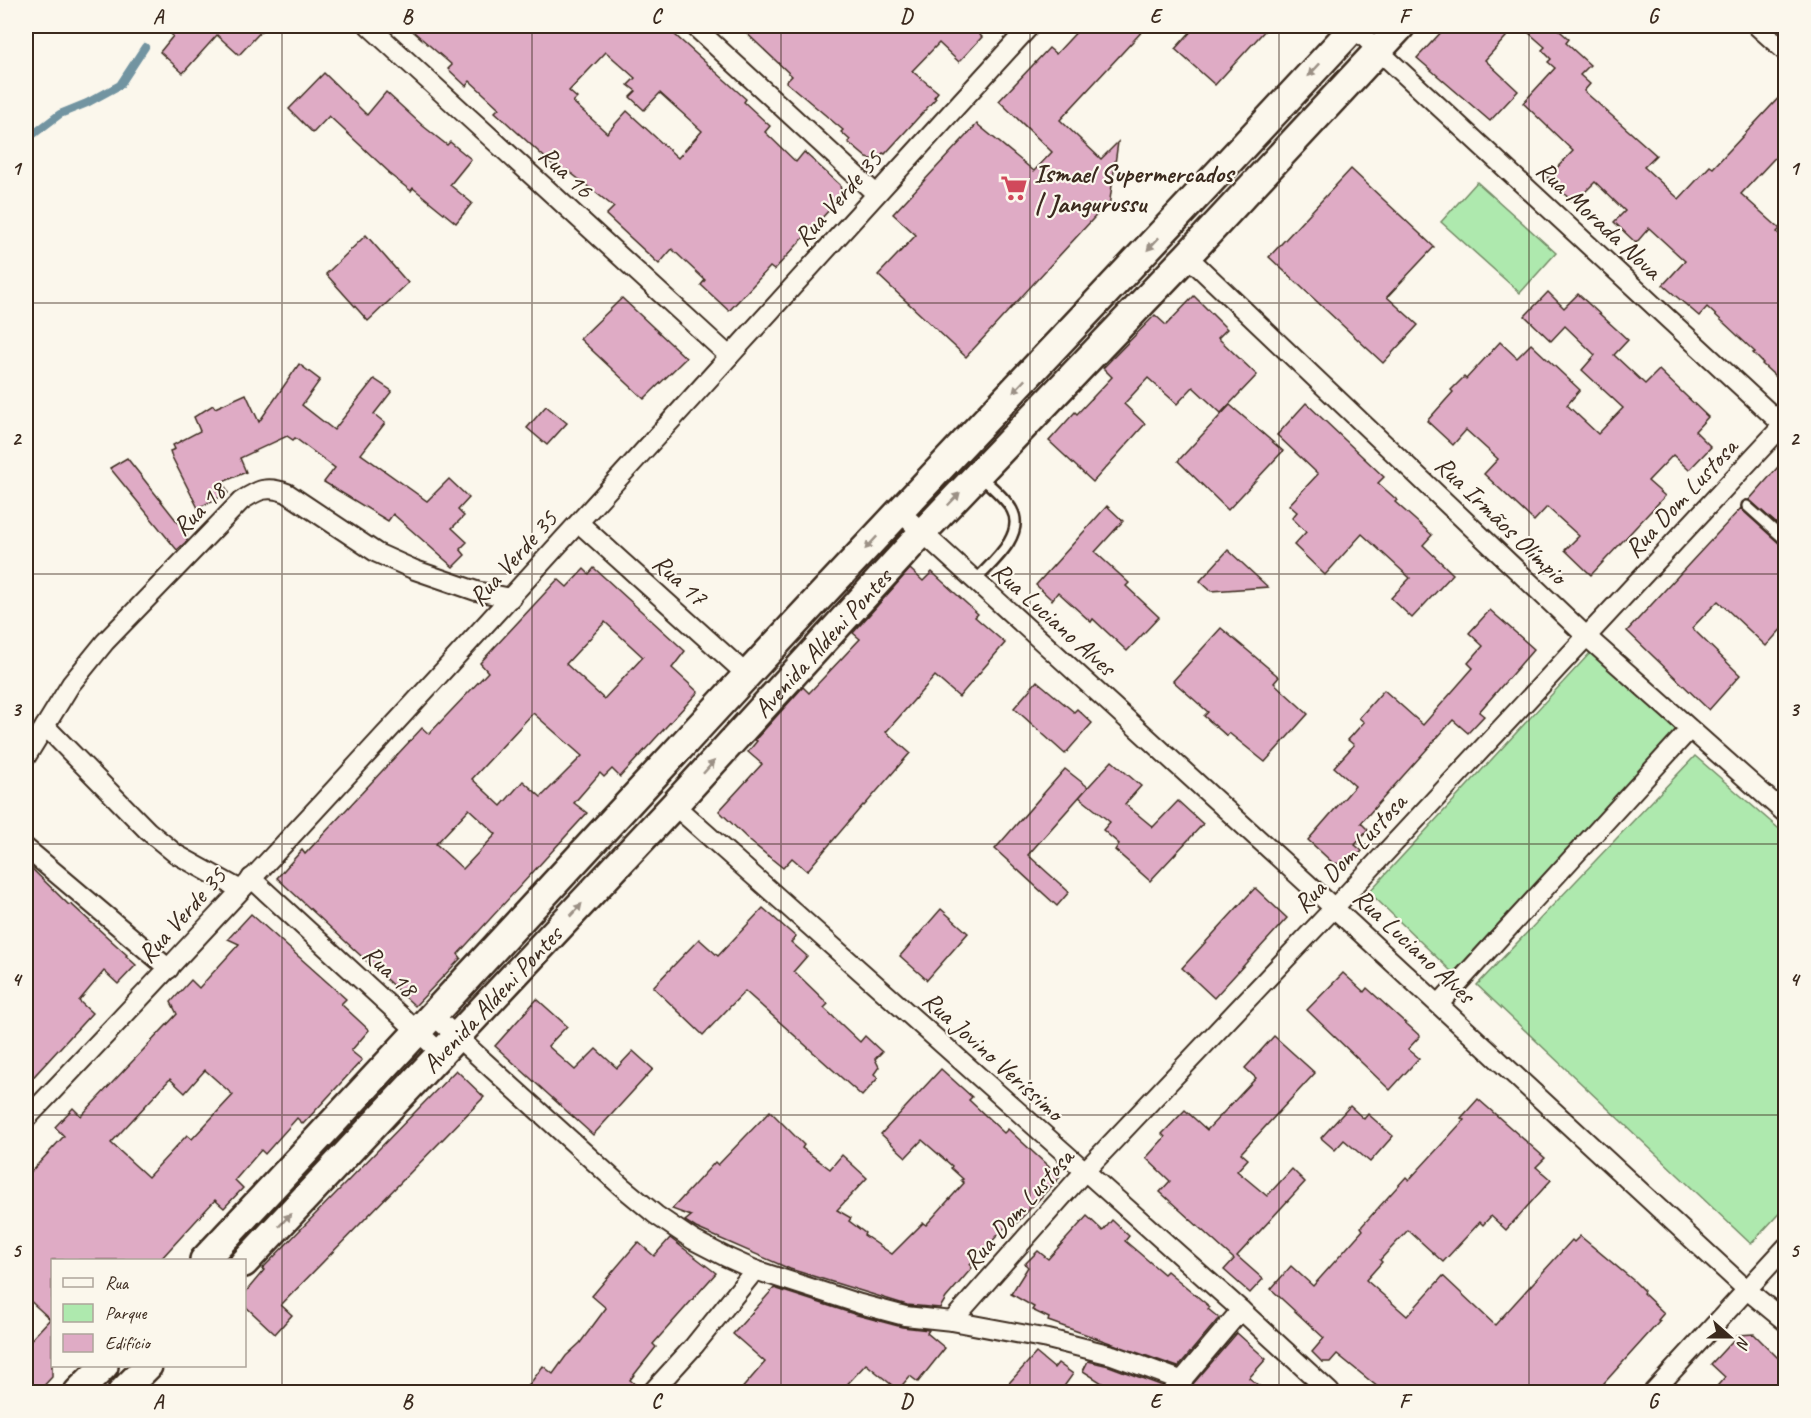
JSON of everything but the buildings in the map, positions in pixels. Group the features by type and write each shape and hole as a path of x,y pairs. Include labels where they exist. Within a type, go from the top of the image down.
{"main road":[{"name":"Avenida Aldeni Pontes","path":"205,1259 1354,26"},
{"name":"Avenida Aldeni Pontes","path":"246,1261 674,805 922,533 1187,256 1401,26"},
{"path":"78,1392 102,1367"},
{"path":"122,1392 145,1367"}],"street":[{"name":"Rua 16","path":"369,26 729,356"},
{"path":"694,26 876,194"},
{"name":"Rua Morada Nova","path":"1354,26 1785,425"},
{"path":"1757,26 1785,52"},
{"name":"Rua Verde 35","path":"26,1119 169,969 512,598 1024,28"},
{"name":"Rua Irmãos Olímpio","path":"1187,256 1587,637 1785,814"},
{"name":"Rua Dom Lustosa","path":"952,1321 1084,1172 1785,425"},
{"name":"Rua 18","path":"26,757 71,684 105,642 240,501 262,490 274,488 287,493 377,554 476,591 512,598"},
{"name":"Rua Luciano Alves","path":"900,512 1439,1004 1746,1289 1785,1322"},
{"name":"Rua 17","path":"579,523 747,675"},
{"name":"Rua 18","path":"45,726 148,831 176,854 246,884 426,1024 449,1046 656,1215 693,1240 755,1270 860,1304 904,1316 952,1321 1048,1339 1112,1355 1178,1387"},
{"path":"1439,1004 1690,729"},
{"name":"Rua Jovino Veríssimo","path":"674,805 1330,1392"},
{"path":"26,848 169,969"},
{"path":"1653,1392 1785,1247"},
{"path":"652,1392 694,1346 755,1270"},
{"path":"1178,1387 1241,1310"}],"lane":[{"path":"975,581 1006,547 1015,524 1013,512 978,474"},
{"path":"1747,506 1785,541"}],"green space":[{"path":"1477,182 1556,253 1520,293 1441,222"},
{"path":"1591,652 1677,731 1453,973 1369,892"},
{"path":"1695,756 1785,834 1785,1207 1751,1244 1477,985"}],"waterway":[{"path":"26,144 31,136 60,114 87,103 120,85 145,47"}],"place":[{"name":"Ismael Supermercados | Jangurussu","path":"1014,188"}]}
